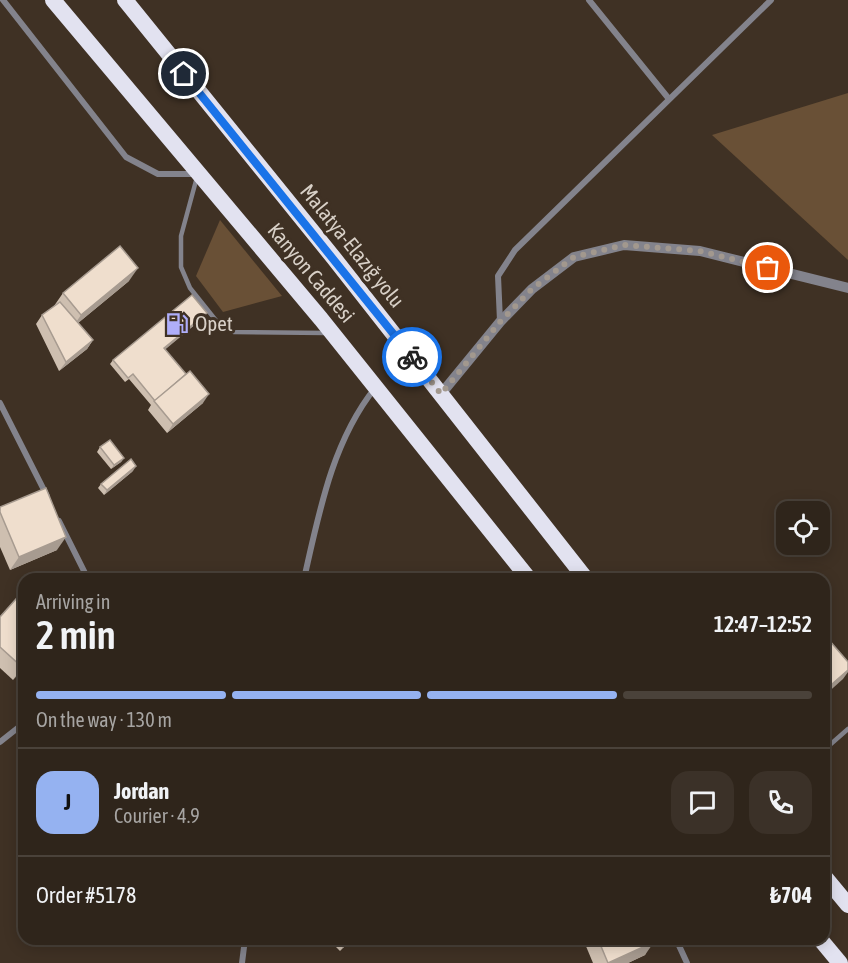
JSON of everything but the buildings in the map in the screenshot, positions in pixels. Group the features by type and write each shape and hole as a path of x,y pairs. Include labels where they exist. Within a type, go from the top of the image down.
{"highway":[{"name":"Kanyon Caddesi","path":"53,0 331,333 524,573"},
{"name":"Malatya-Elazığ yolu","path":"125,0 581,573"},
{"path":"830,884 848,906"},
{"path":"825,945 840,963"}],"street":[{"path":"3,0 126,157 158,174 198,174"},
{"path":"589,0 669,99"},
{"path":"500,322 498,276 515,250 771,0"},
{"path":"441,394 500,322 532,289 574,257 624,245 700,251 848,288"},
{"path":"305,573 325,493 341,446 349,426 375,387"},
{"path":"0,403 52,507"},
{"path":"57,518 85,573"},
{"path":"0,742 18,728"},
{"path":"242,963 244,945"},
{"path":"679,945 687,963"}],"lane":[{"path":"198,174 181,236 181,267 190,288 218,323 234,332 331,333"},
{"path":"830,746 847,733"}],"shaded area":[{"path":"848,93 848,260 712,135"},
{"path":"220,220 282,296 223,312 196,276"}],"way so far":[{"path":"412,357 441,394 500,322 532,289 574,257 624,245 700,251 768,268"}],"place":[{"name":"Opet","path":"177,324"}],"route":[{"path":"184,74 412,357"}]}
